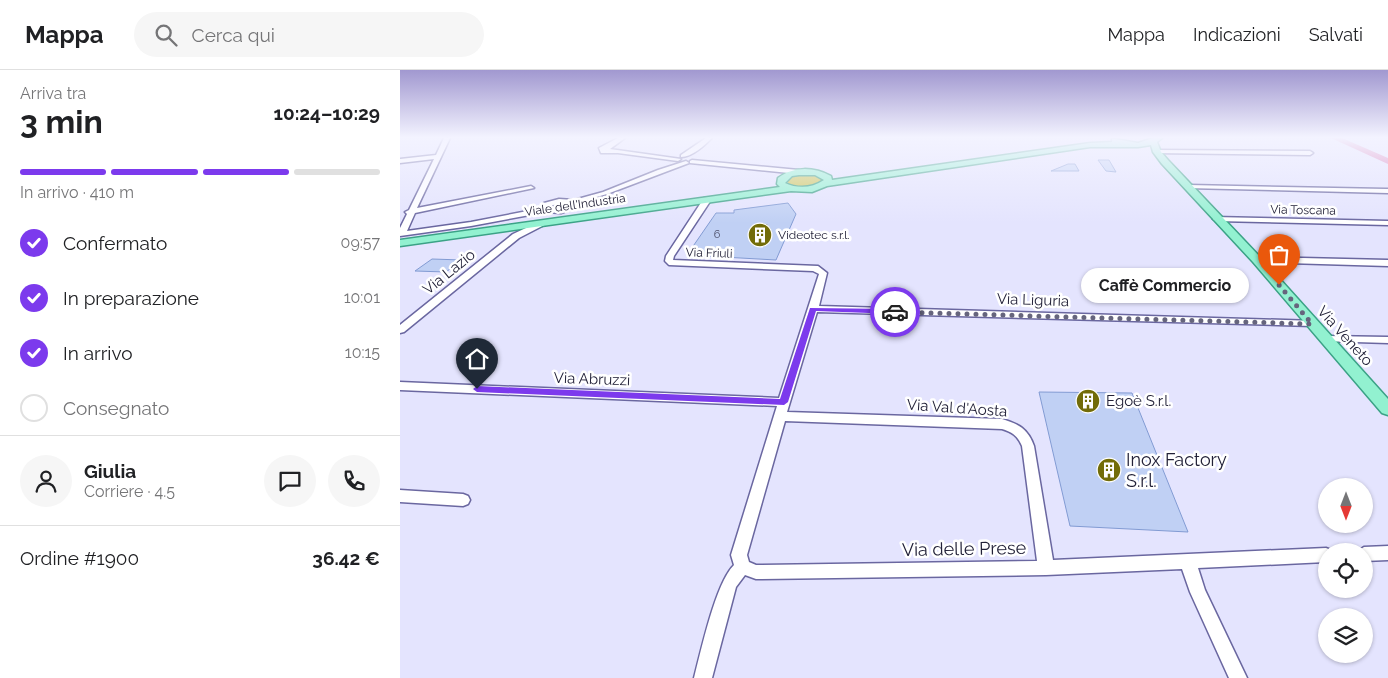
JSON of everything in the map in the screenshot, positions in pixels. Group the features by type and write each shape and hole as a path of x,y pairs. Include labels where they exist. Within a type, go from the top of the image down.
{"main road":[{"name":"Viale dell'Industria","path":"400,243 516,231 544,223 754,192 791,188 809,189 825,180 858,178 940,166"},
{"name":"Via Veneto","path":"1173,166 1189,187 1257,260 1388,409"},
{"name":"Viale dell'Industria","path":"754,192 800,172 811,171 825,180"},
{"path":"781,180 784,186 791,188"}],"street":[{"path":"400,234 433,166"},
{"path":"400,234 471,224 546,210 547,205 554,202 573,202 636,182 670,166"},
{"path":"743,166 800,172"},
{"path":"770,170 777,173 781,180"},
{"path":"1189,187 1386,191"},
{"path":"410,212 531,188"},
{"name":"Via Friuli","path":"707,200 670,256 669,261 672,263 815,268 820,270 823,278 813,309"},
{"name":"Via Toscana","path":"1218,219 1388,223"},
{"name":"Via Lazio","path":"400,330 516,231"},
{"path":"1257,260 1388,263"},
{"path":"703,678 728,587 733,576 742,567 739,555 813,309"},
{"name":"Via Liguria","path":"813,309 1312,324"},
{"path":"1326,339 1388,340"},
{"name":"Via Abruzzi","path":"400,386 784,402"},
{"name":"Via Val d'Aosta","path":"780,416 1002,424 1018,429 1024,435 1028,446 1046,568"},
{"path":"400,496 463,500"},
{"path":"1373,554 1388,553"},
{"name":"Via delle Prese","path":"742,567 756,572 1046,568 1188,563 1318,555"},
{"path":"1188,563 1198,592 1238,678"}],"shaded area":[{"path":"799,174 815,174 823,179 816,185 807,187 797,187 788,184 788,179"}],"building":[{"path":"1062,166 1076,166 1079,171 1051,171"},
{"path":"1103,166 1113,166 1116,172 1106,171"},
{"path":"788,203 796,214 776,260 687,255 716,213 734,213 734,210"},
{"path":"432,259 462,260 446,272 415,271"},
{"name":"Inox Factory S.r.l.","path":"1039,392 1132,393 1188,532 1070,526"}],"way so far":[{"path":"895,312 1312,324 1279,285"}],"place":[{"name":"Videotec s.r.l.","path":"760,235"},
{"name":"Caffè Commercio","path":"1279,285"},
{"name":"Egoè S.r.l.","path":"1088,401"},
{"name":"Inox Factory S.r.l.","path":"1109,470"}],"route":[{"path":"477,389 784,402 813,309 895,312"}]}
